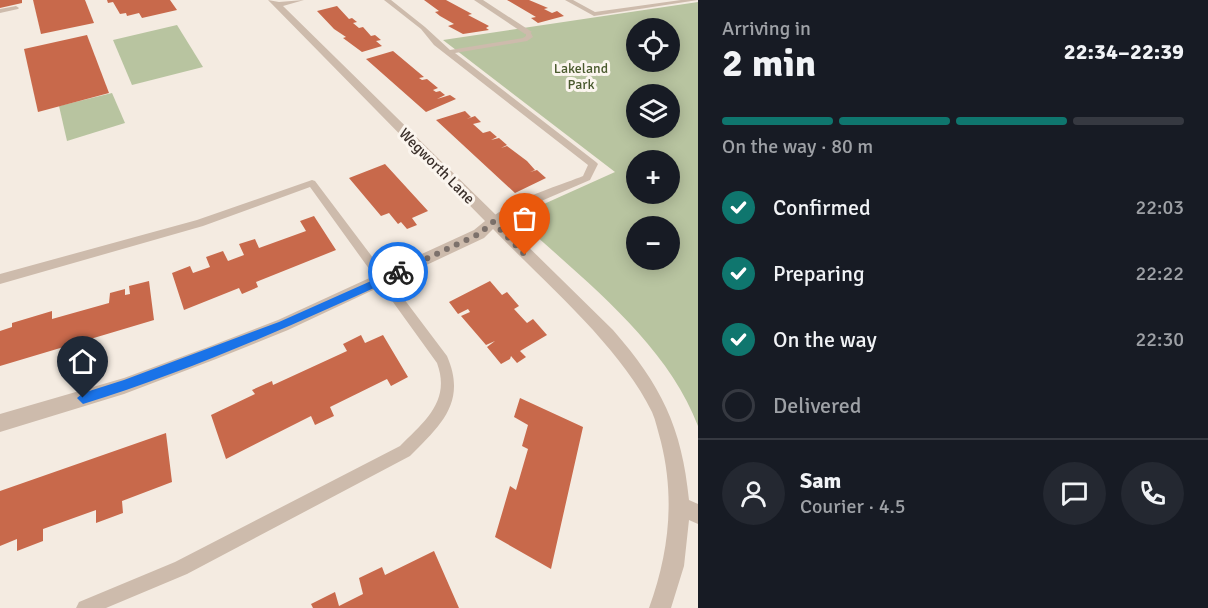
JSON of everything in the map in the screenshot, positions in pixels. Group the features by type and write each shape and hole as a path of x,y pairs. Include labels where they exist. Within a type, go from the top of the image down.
{"street":[{"path":"275,2 300,0"},
{"path":"478,0 528,32"},
{"name":"Wegworth Lane","path":"275,2 607,335 636,368 659,408 689,511 660,608"},
{"path":"0,423 124,386 283,325 479,234 493,222"}],"lane":[{"path":"387,0 593,164 587,178 507,211 493,222"},
{"path":"568,0 594,14 696,0"},
{"path":"0,11 16,8"},
{"path":"450,52 525,40 530,37 528,32"},
{"path":"0,279 199,223 312,183 442,360 449,381 445,402 429,427 405,451 181,568 85,608"}],"green space":[{"name":"Lakeland Park","path":"698,2 698,426 684,395 643,338 593,287 515,217 615,172 443,40"},
{"path":"177,25 203,67 132,85 113,40"},
{"path":"112,93 125,123 67,141 59,106"}],"building":[{"path":"0,0 22,0 22,3 0,8"},
{"path":"33,0 85,0 94,23 41,34"},
{"path":"107,0 170,0 177,10 142,18 139,13 127,16 126,13 120,14 113,2 108,3"},
{"path":"424,0 446,0 472,14 468,15 489,26 486,28 489,30 463,34 448,26 454,24 435,12 439,11"},
{"path":"507,0 529,0 548,8 544,9 552,13 557,11 564,16 538,23 531,18 536,17"},
{"path":"337,6 349,19 352,18 357,22 353,23 359,28 363,27 371,36 375,35 381,40 376,41 382,46 362,52 343,38 346,37 334,29 317,11"},
{"path":"87,35 109,93 38,112 24,49"},
{"path":"393,51 424,77 419,78 427,79 438,88 433,90 445,95 437,99 450,95 456,99 426,112 366,59"},
{"path":"465,111 471,117 467,119 475,116 481,122 473,124 483,133 490,131 497,137 491,140 499,138 507,145 501,148 507,146 535,170 530,172 537,170 546,178 515,193 436,120"},
{"path":"385,164 428,211 412,218 417,225 407,229 401,222 398,224 389,213 381,216 349,178"},
{"path":"314,216 336,250 256,282 258,287 242,294 239,288 184,310 172,273 190,266 193,273 210,267 206,257 223,251 228,261 244,255 239,244 255,239 259,248 306,231 300,221"},
{"path":"149,281 154,320 0,366 0,331 12,327 12,323 52,311 52,319 109,303 110,293 125,289 125,295 130,294 129,286"},
{"path":"490,281 502,295 507,292 519,306 514,309 527,323 533,319 547,335 520,351 526,357 517,363 511,356 501,364 487,347 495,341 486,345 461,316 470,312 468,309 458,314 449,302"},
{"path":"361,335 365,343 383,335 408,377 391,386 387,379 330,407 334,416 315,425 311,416 226,459 211,415 255,394 252,390 272,381 273,385 347,351 343,344"},
{"path":"520,398 583,427 551,569 495,537 510,486 516,490 528,449 522,446 528,425 514,417"},
{"path":"166,433 172,482 122,501 123,513 96,523 96,510 43,529 43,541 17,551 17,539 0,546 0,491"},
{"path":"434,551 459,608 313,608 311,604 335,592 339,606 363,594 359,578 382,567 385,575"}],"way so far":[{"path":"398,272 479,234 493,222 525,255"}],"route":[{"path":"83,398 124,386 283,325 398,272"}]}
